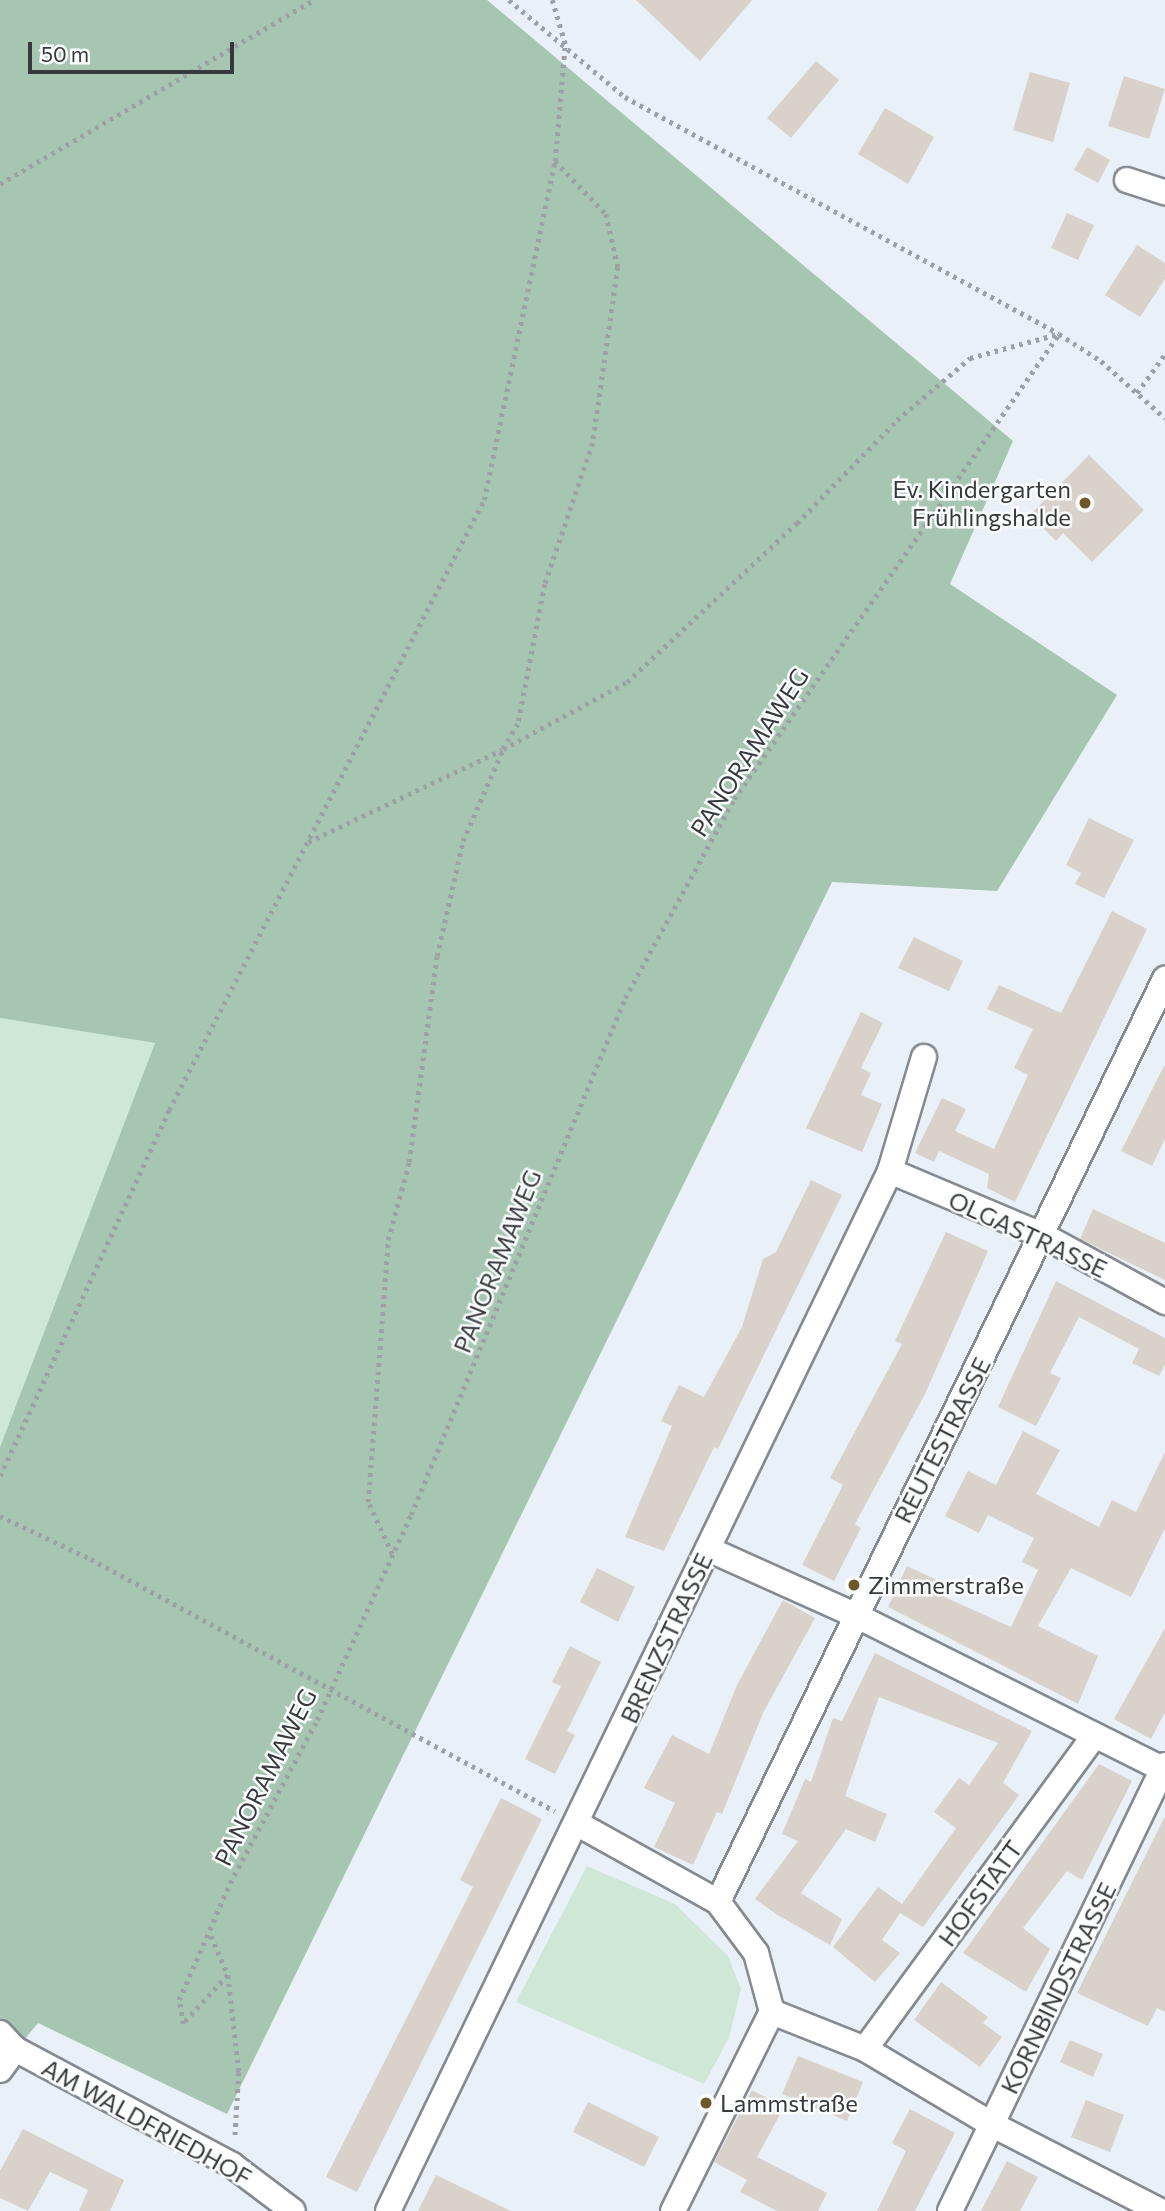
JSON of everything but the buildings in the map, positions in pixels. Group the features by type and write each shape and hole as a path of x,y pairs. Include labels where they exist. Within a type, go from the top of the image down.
{"street":[{"path":"1127,180 1165,192"},
{"name":"REUTESTRASSE","path":"718,1902 855,1615 1044,1236 1165,979"},
{"name":"BRENZSTRASSE","path":"388,2211 578,1824 890,1171 924,1057"},
{"name":"OLGASTRASSE","path":"890,1171 1044,1236 1165,1302"},
{"path":"708,1549 855,1615 1164,1768"},
{"name":"HOFSTATT","path":"865,2049 1094,1735"},
{"name":"KORNBINDSTRASSE","path":"950,2211 1164,1768"},
{"path":"578,1824 718,1902 756,1952 772,2012 673,2211"},
{"path":"772,2012 865,2049 993,2125 1160,2211"},
{"path":"0,2070 8,2041"},
{"name":"AM WALDFRIEDHOF","path":"8,2041 232,2165 293,2211"}],"path":[{"path":"0,184 313,0"},
{"path":"509,0 565,44 625,97 1059,334 1101,360 1165,418"},
{"path":"0,1476 169,1110 484,500 555,161 565,44 552,0"},
{"path":"392,1554 368,1502 387,1240 408,1162 437,956 463,841 503,749 518,724 545,584 593,443 618,267 606,214 555,161"},
{"path":"307,842 503,749 627,682 797,523 897,420 970,358 1059,334"},
{"name":"PANORAMAWEG","path":"228,1975 183,2024 179,2000 211,1936 230,1883 330,1689 392,1554 631,986 734,799 1059,334"},
{"path":"1138,393 1165,354"},
{"path":"0,1516 91,1559 578,1824"},
{"path":"211,1936 228,1975 239,2072 232,2165"}],"green space":[{"path":"0,0 487,0 1013,441 950,584 1117,695 997,891 832,882 227,2114 38,2023 0,2069 0,1447 155,1043 0,1018"},
{"path":"0,1018 155,1043 0,1447"},
{"path":"587,1866 675,1904 728,1956 741,1989 729,2038 704,2084 516,2002"}],"place":[{"name":"Ev. Kindergarten Frühlingshalde","path":"1085,503"},
{"name":"Zimmerstraße","path":"854,1585"},
{"name":"Lammstraße","path":"706,2103"}]}
